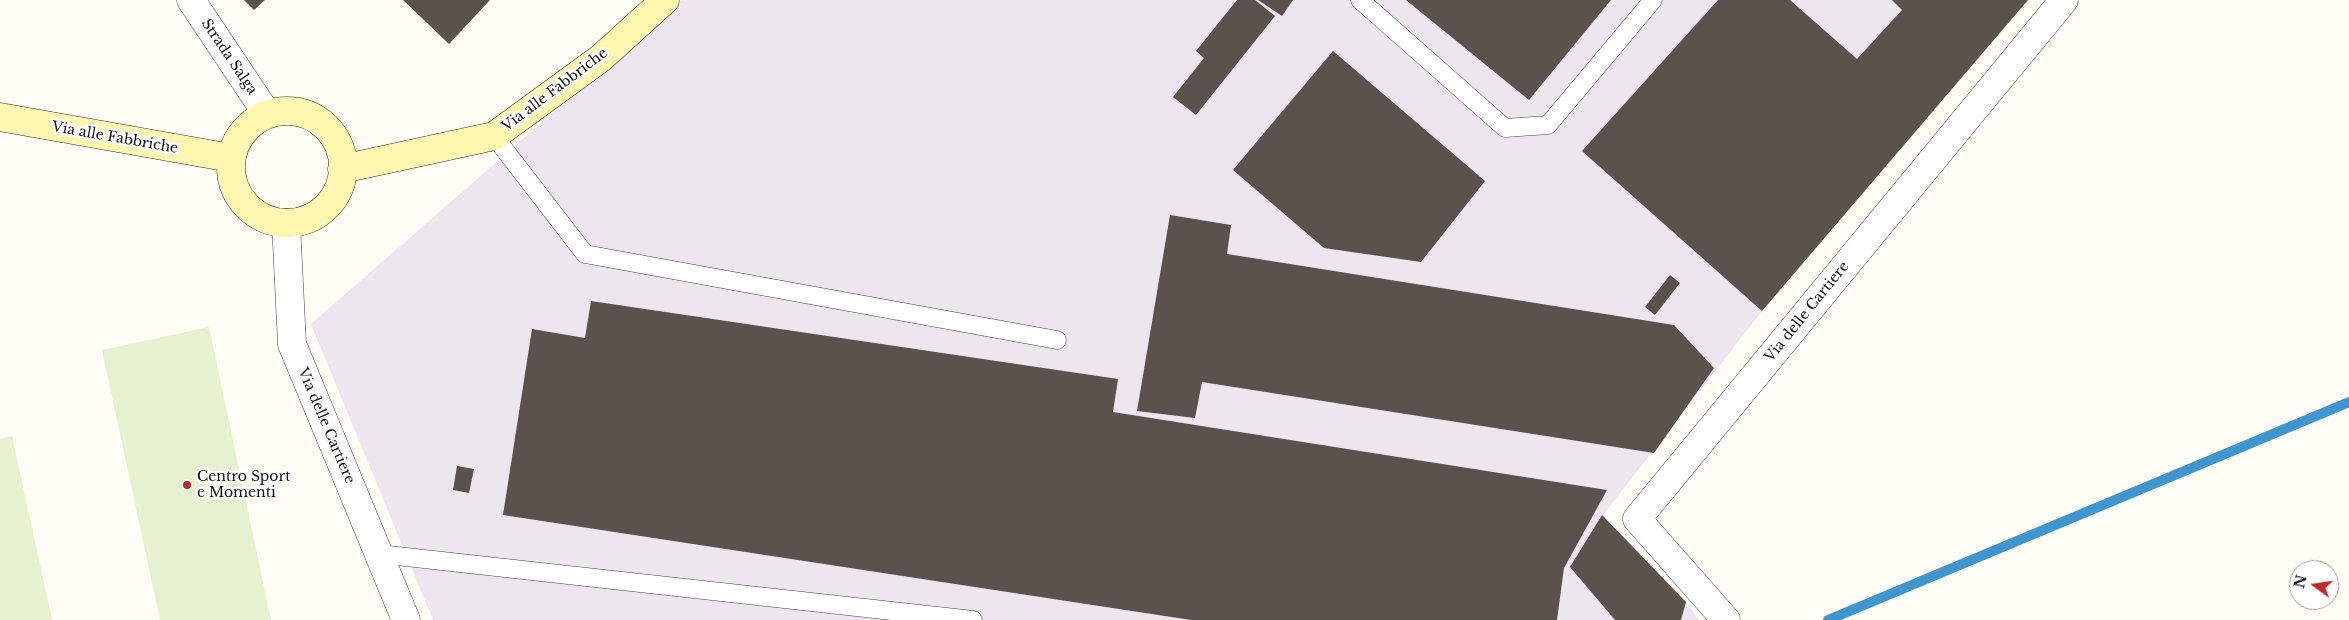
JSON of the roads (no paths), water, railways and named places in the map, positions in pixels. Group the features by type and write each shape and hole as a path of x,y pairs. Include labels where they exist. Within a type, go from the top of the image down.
{"street":[{"name":"Strada Salga","path":"191,0 267,114"},
{"name":"Via alle Fabbriche","path":"342,168 494,136 600,58 665,0"},
{"name":"Via delle Cartiere","path":"1726,620 1637,519 2064,0"},
{"path":"283,111 300,112 312,117 326,126 340,147 342,168 339,187 331,201 318,213 302,221 286,223 262,217 244,204 235,188 231,170 231,158 244,131 254,121 267,114 283,111"},
{"name":"Via alle Fabbriche","path":"0,117 231,158"},
{"name":"Via delle Cartiere","path":"286,223 292,344 406,620"}],"lane":[{"path":"1360,0 1505,128 1548,125 1653,0"},
{"path":"494,136 584,254 1057,340"},
{"path":"379,554 973,620"}],"waterway":[{"path":"1828,620 2349,402"}],"place":[{"name":"Centro Sport e Momenti","path":"187,485"}]}
